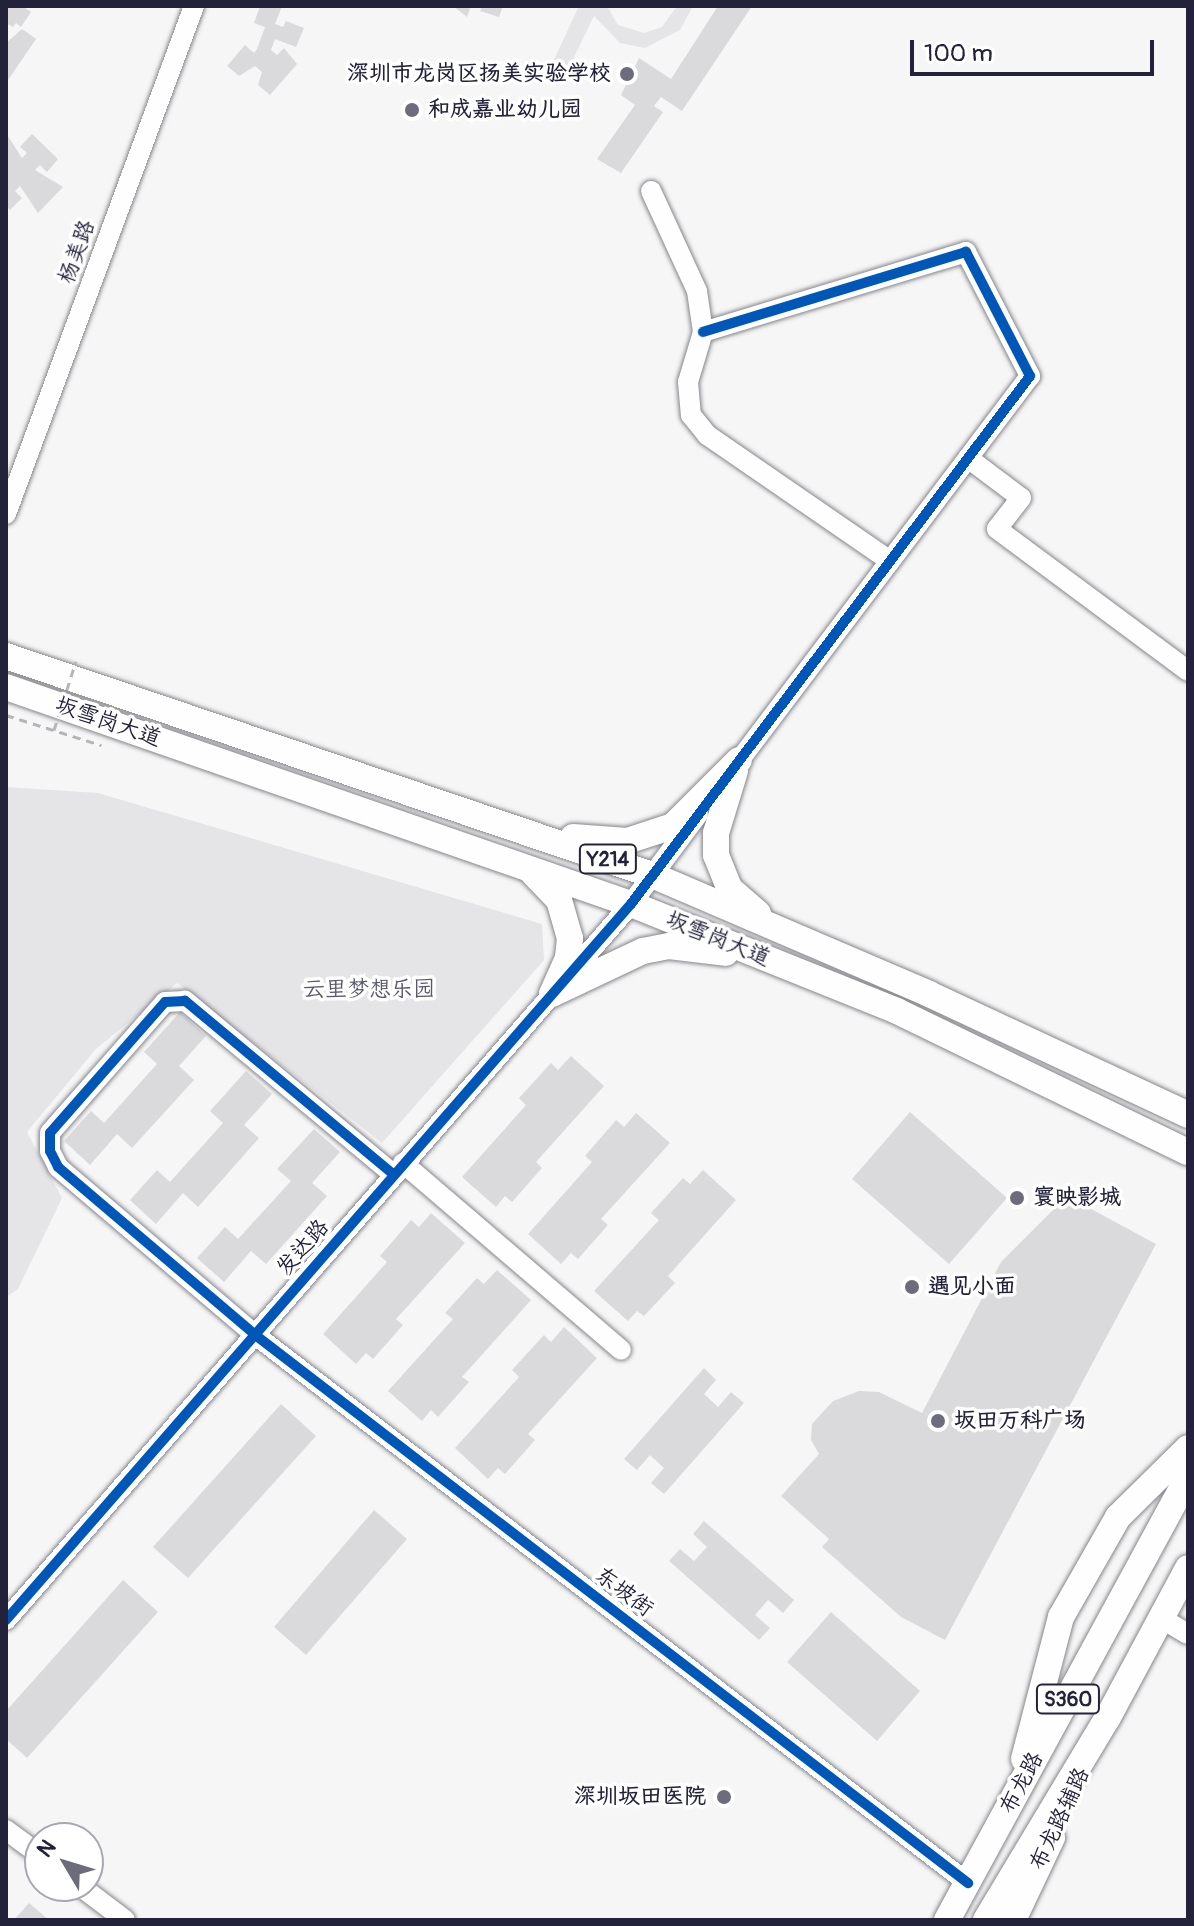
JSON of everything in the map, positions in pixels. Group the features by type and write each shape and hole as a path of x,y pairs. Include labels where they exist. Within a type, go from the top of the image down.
{"main road":[{"name":"坂雪岗大道","path":"6,656 652,875 1188,1115"},
{"name":"坂雪岗大道","path":"6,687 631,904 897,1011 1186,1152"},
{"path":"529,833 627,841 651,836 693,811 739,760"},
{"path":"739,760 716,833 716,855 730,889 778,930"},
{"path":"514,863 547,884 566,918 568,958 552,994"},
{"path":"552,994 656,948 764,957"},
{"path":"1013,1799 1061,1617 1118,1517 1188,1448"},
{"name":"布龙路","path":"947,1920 1188,1477"},
{"name":"布龙路","path":"986,1920 1107,1719 1188,1568"},
{"name":"布龙路辅路","path":"1013,1920 1107,1719"}],"street":[{"name":"杨美路","path":"6,514 194,6"},
{"path":"651,191 697,291 703,332 688,382 691,415 707,435 890,561"},
{"name":"发达路","path":"6,1620 631,904 1030,376 966,252 703,332"},
{"path":"968,458 1021,498 997,529 1188,671"},
{"name":"东坡街","path":"398,1169 185,1001 165,1002 50,1133 50,1151 58,1167 254,1334 968,1883"},
{"path":"398,1169 621,1350"},
{"path":"1161,1618 1188,1634"},
{"path":"6,1830 24,1843"},
{"path":"101,1902 125,1920"}],"path":[{"path":"54,730 76,661"},
{"path":"6,715 101,745"}],"green space":[{"path":"579,6 607,6 618,25 644,33 662,27 677,6 693,6 680,30 645,48 620,43 594,16 561,84 546,77"},
{"name":"云里梦想乐园","path":"6,787 98,793 542,924 544,960 382,1143 177,983 96,1049 27,1132 62,1198 18,1289 6,1297"}],"building":[{"path":"6,6 22,6 31,12 21,27 16,23 13,27 6,23"},
{"path":"260,6 282,6 275,24 283,27 286,21 304,28 296,47 275,39 271,50 277,55 284,48 297,64 270,95 258,85 262,72 255,66 239,76 227,66 245,45 254,53 257,49 265,27 254,23"},
{"path":"453,6 471,6 467,17"},
{"path":"482,6 503,6 499,17 480,11"},
{"path":"718,6 752,6 682,111 661,97 654,106 663,112 621,173 597,159 635,105 621,95 639,58 671,79"},
{"path":"22,29 36,39 6,83 6,43"},
{"path":"6,133 22,158 27,153 20,147 32,134 58,159 47,172 40,165 35,170 63,187 38,213 20,186 15,191 22,198 10,210 6,206"},
{"path":"180,1012 206,1036 179,1066 194,1080 132,1148 117,1134 90,1165 64,1141 91,1111 104,1123 157,1064 144,1052"},
{"path":"571,1056 604,1086 536,1162 542,1168 512,1202 505,1196 496,1207 462,1177 526,1105 519,1098 551,1063 558,1070"},
{"path":"246,1071 272,1094 244,1125 259,1138 198,1207 183,1193 156,1224 130,1200 157,1170 170,1182 223,1123 210,1111"},
{"path":"910,1112 1007,1198 949,1264 852,1179"},
{"path":"636,1113 670,1143 601,1219 608,1225 578,1259 571,1253 561,1264 528,1234 592,1162 585,1156 616,1120 624,1127"},
{"path":"314,1129 340,1152 312,1183 327,1196 266,1264 251,1251 224,1282 197,1258 225,1227 238,1239 291,1181 277,1169"},
{"path":"703,1170 736,1200 668,1276 675,1283 644,1316 637,1311 628,1321 594,1291 659,1220 651,1213 683,1178 690,1184"},
{"name":"坂田万科广场","path":"1067,1196 1156,1244 945,1640 901,1617 822,1547 829,1539 781,1496 819,1454 811,1440 812,1424 833,1401 859,1391 879,1392 922,1413 1001,1262"},
{"path":"431,1213 465,1243 396,1319 403,1325 373,1359 366,1353 356,1364 323,1334 387,1262 380,1256 411,1220 419,1227"},
{"path":"497,1270 531,1300 462,1377 469,1382 438,1417 431,1410 422,1421 388,1391 453,1319 445,1313 477,1278 484,1284"},
{"path":"564,1327 597,1358 528,1434 535,1440 505,1474 498,1468 488,1479 455,1448 519,1377 512,1370 544,1335 551,1342"},
{"path":"704,1368 716,1380 704,1394 718,1407 731,1392 744,1403 664,1494 651,1483 664,1468 650,1455 637,1470 624,1459"},
{"path":"281,1404 316,1436 188,1578 153,1547"},
{"path":"374,1510 407,1539 306,1655 274,1627"},
{"path":"704,1521 794,1600 783,1613 768,1600 755,1615 770,1628 759,1640 669,1561 680,1549 694,1561 707,1547 693,1534"},
{"path":"123,1580 158,1612 27,1758 6,1739 6,1711"},
{"path":"831,1612 920,1691 877,1741 787,1662"},
{"path":"29,1903 49,1920 14,1920"}],"cycle path":[{"path":"6,1620 631,904 1030,376 966,252 703,332"},
{"path":"393,1174 185,1001 165,1002 50,1133 50,1151 58,1167 254,1334 968,1883"}],"place":[{"name":"深圳市龙岗区扬美实验学校","path":"627,74"},
{"name":"和成嘉业幼儿园","path":"412,110"},
{"name":"寰映影城","path":"1017,1198"},
{"name":"遇见小面","path":"912,1287"},
{"name":"坂田万科广场","path":"938,1421"},
{"name":"深圳坂田医院","path":"724,1797"}]}
